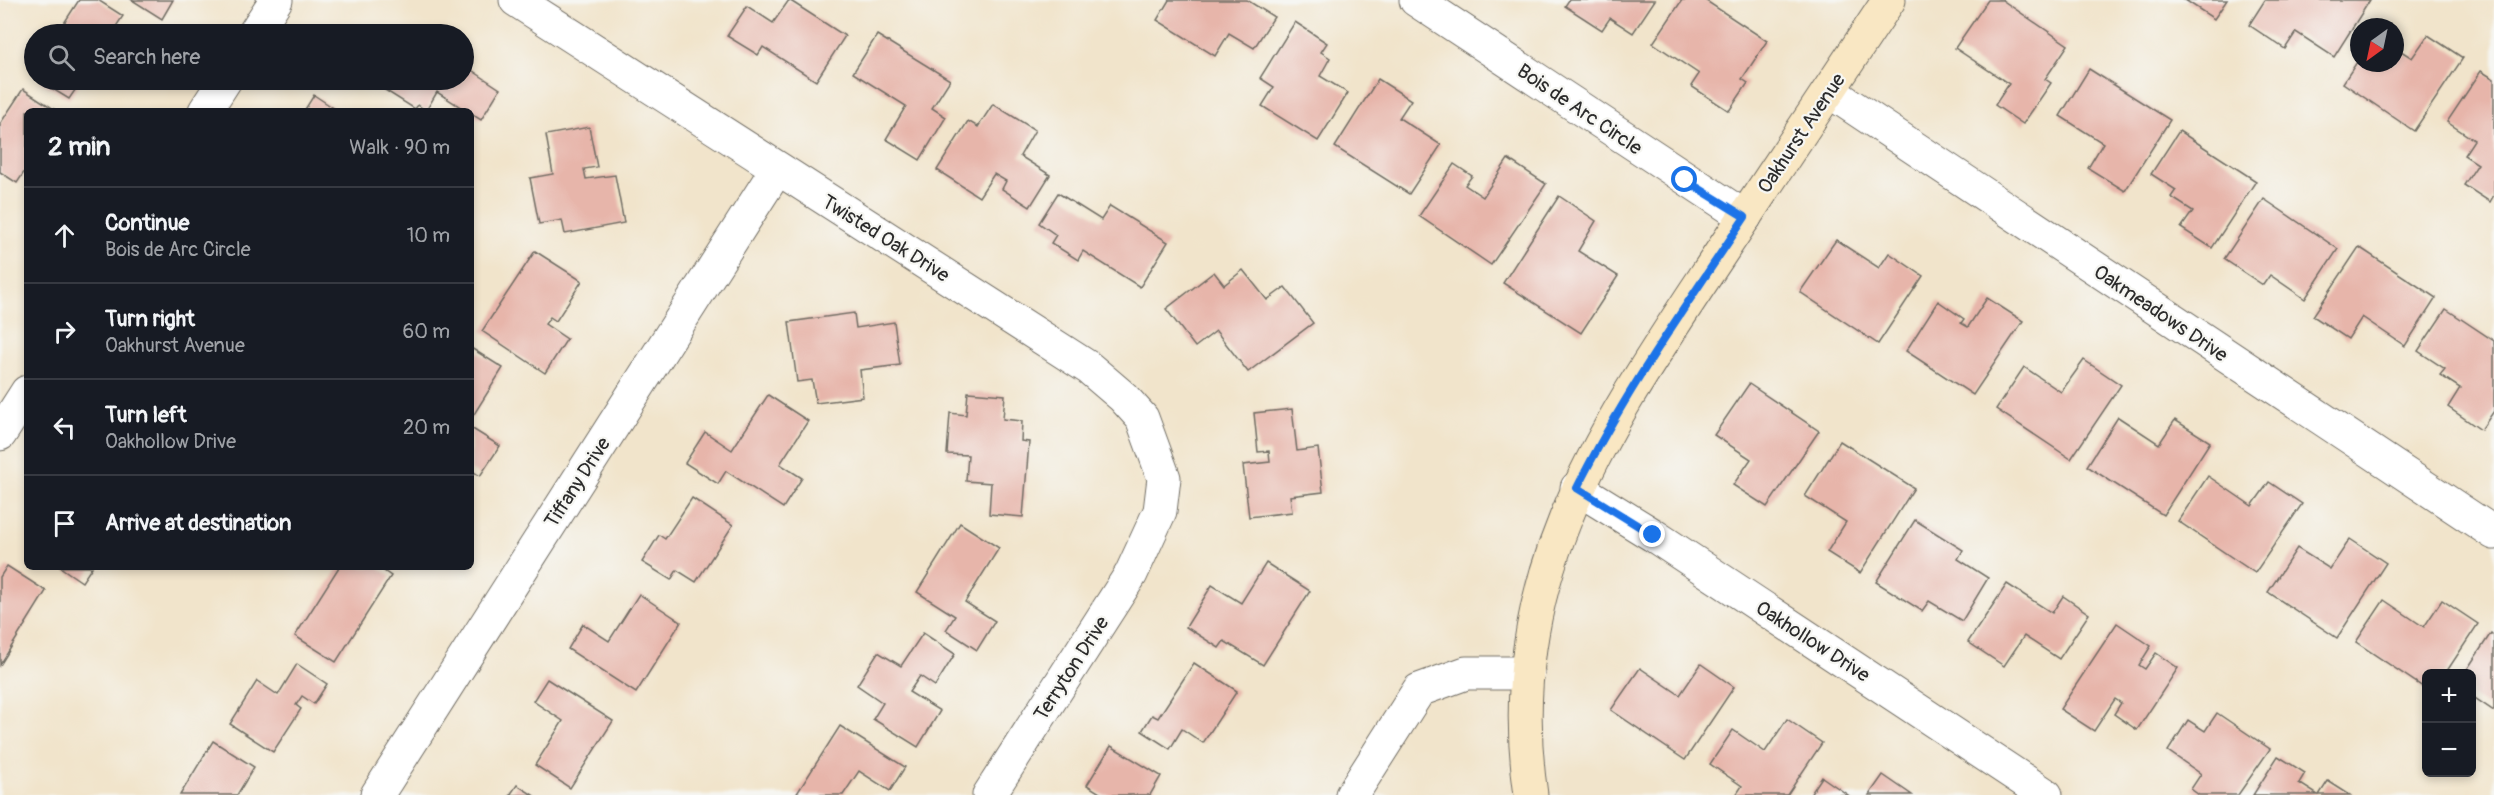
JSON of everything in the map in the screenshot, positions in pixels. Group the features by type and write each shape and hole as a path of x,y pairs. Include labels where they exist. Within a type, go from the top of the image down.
{"street":[{"path":"260,24 276,0"},
{"name":"Twisted Oak Drive","path":"516,0 1089,368 1123,397 1142,418 1164,478 1160,511 1149,538"},
{"name":"Bois de Arc Circle","path":"1416,0 1745,217"},
{"name":"Oakhurst Avenue","path":"1531,795 1526,762 1531,639 1542,588 1558,532 1577,488 1600,442 1656,350 1889,0"},
{"path":"207,108 219,90"},
{"name":"Oakmeadows Drive","path":"1829,91 2494,533"},
{"name":"Tiffany Drive","path":"377,795 777,169"},
{"path":"0,434 24,397"},
{"name":"Oakhollow Drive","path":"1577,488 2046,795"},
{"name":"Terryton Drive","path":"989,795 1131,574 1149,538"},
{"path":"1352,795 1419,690 1466,673 1528,673"}],"building":[{"path":"79,0 98,0 123,16 118,24 63,24"},
{"path":"132,0 173,0 162,19"},
{"path":"789,0 845,36 816,81 763,47 758,55 727,36 747,6 773,23"},
{"path":"1169,0 1247,0 1274,17 1254,48 1229,33 1215,56 1157,20"},
{"path":"1569,0 1655,0 1633,33 1610,18 1602,30 1565,6"},
{"path":"1682,0 1705,0 1767,41 1742,79 1748,83 1729,111 1691,86 1699,74 1653,43"},
{"path":"1988,0 2002,0 2068,45 2045,79 2051,83 2023,124 1995,105 2009,84 1955,48"},
{"path":"2185,0 2227,0 2214,19"},
{"path":"2265,0 2370,0 2359,18 2350,18 2350,32 2334,57 2296,32 2285,49 2249,25"},
{"path":"1295,22 1327,43 1321,52 1330,58 1320,76 1348,93 1318,141 1262,106 1274,87 1260,78"},
{"path":"877,35 950,80 932,108 946,117 920,160 886,139 906,106 853,73"},
{"path":"2428,35 2463,58 2414,131 2343,83 2350,72 2404,72 2404,53 2412,58"},
{"path":"2089,69 2170,120 2125,191 2088,168 2103,143 2060,116"},
{"path":"2481,71 2494,79 2494,195 2490,202 2464,185 2478,164 2464,155 2474,140 2447,122"},
{"path":"474,72 500,89 481,120 474,116 474,108 462,108 437,92 428,108 418,105 413,108 385,90 474,90"},
{"path":"1378,79 1411,100 1399,118 1441,145 1409,194 1335,147"},
{"path":"23,89 52,108 24,108 24,172 17,183 0,172 0,124"},
{"path":"54,90 75,90 69,99"},
{"path":"314,95 334,108 306,108"},
{"path":"993,104 1035,130 1020,156 1050,175 1030,207 1002,189 1006,181 994,174 979,197 937,170 968,121 978,127"},
{"path":"589,127 597,167 584,169 586,179 615,175 624,223 565,234 562,220 539,224 530,178 553,174 546,135"},
{"path":"2179,131 2256,181 2212,248 2181,228 2193,211 2171,197 2176,190 2151,174"},
{"path":"1508,159 1546,184 1491,265 1419,216 1454,164 1472,176 1465,185 1483,197"},
{"path":"1058,193 1101,220 1110,206 1168,242 1140,287 1083,251 1078,260 1051,243 1056,235 1039,223"},
{"path":"1559,196 1596,221 1578,251 1618,276 1581,333 1503,283"},
{"path":"2264,199 2338,249 2305,299 2270,275 2263,285 2224,259"},
{"path":"1836,240 1879,268 1889,253 1923,276 1878,344 1800,292"},
{"path":"2359,247 2436,298 2405,346 2362,317 2348,339 2313,316"},
{"path":"535,251 582,281 556,321 550,317 545,324 567,339 545,373 482,331"},
{"path":"1243,270 1267,300 1285,287 1313,323 1248,372 1216,331 1195,347 1166,309 1214,272 1224,285"},
{"path":"1987,298 2023,321 1973,395 1906,351 1938,301 1964,319 1961,323 1968,327"},
{"path":"2446,309 2494,341 2494,411 2481,430 2448,407 2460,388 2440,375 2445,369 2418,351"},
{"path":"854,313 856,328 894,322 900,365 860,370 863,397 816,403 812,380 797,382 789,322"},
{"path":"474,350 503,368 474,414"},
{"path":"2084,360 2121,385 2071,459 1996,409 2024,367 2061,392"},
{"path":"1749,384 1819,431 1767,507 1733,485 1751,459 1714,435"},
{"path":"968,392 1005,395 1003,419 1022,421 1021,441 1029,442 1023,517 989,514 991,483 966,481 968,455 947,454 950,413 966,415"},
{"path":"768,395 808,421 780,464 802,478 783,508 726,471 718,484 685,463 705,432 732,450"},
{"path":"1292,409 1297,451 1318,448 1323,492 1290,496 1292,512 1249,517 1243,465 1270,462 1269,451 1258,452 1254,413"},
{"path":"2118,417 2159,444 2175,420 2210,442 2163,515 2087,466"},
{"path":"474,430 500,446 480,476 474,472"},
{"path":"1840,441 1914,488 1860,573 1827,552 1846,522 1805,496"},
{"path":"2208,476 2252,506 2269,482 2302,504 2255,573 2178,521"},
{"path":"692,498 733,525 696,582 677,570 671,580 642,562 659,535 665,539"},
{"path":"1915,520 1963,550 1958,559 1988,578 1962,621 1929,601 1922,611 1876,582"},
{"path":"960,523 999,548 965,602 995,621 977,650 946,630 955,616 917,592"},
{"path":"2350,539 2386,563 2337,638 2268,592 2297,548 2330,569"},
{"path":"1266,563 1310,591 1263,665 1224,641 1219,648 1186,627 1212,585 1241,603"},
{"path":"7,566 46,591 0,665 0,577"},
{"path":"64,570 90,570 82,582"},
{"path":"337,570 382,570 391,576 336,662 295,636"},
{"path":"2007,584 2052,613 2063,596 2089,614 2059,659 2024,636 2004,666 1968,642"},
{"path":"639,594 681,622 636,693 568,649 583,624 609,641"},
{"path":"2384,600 2424,627 2442,600 2478,624 2448,669 2422,669 2422,686 2356,642"},
{"path":"2117,623 2151,646 2139,665 2145,669 2156,653 2178,668 2137,730 2114,714 2121,703 2115,699 2094,731 2060,709"},
{"path":"923,633 955,654 935,686 920,676 909,692 940,711 918,747 873,719 883,703 857,685 878,652 901,666"},
{"path":"2491,633 2494,636 2494,711 2476,699 2476,669 2467,669"},
{"path":"1194,663 1237,691 1203,743 1182,729 1170,749 1142,731 1152,715 1158,718"},
{"path":"297,664 327,684 314,704 302,696 296,705 301,709 273,752 230,724 257,681 278,695"},
{"path":"1701,664 1734,687 1685,760 1611,710 1640,668 1680,695"},
{"path":"547,679 613,721 570,788 535,765 563,721 533,701"},
{"path":"2217,713 2270,749 2238,795 2199,795 2191,789 2201,774 2168,751 2188,720 2205,731"},
{"path":"1787,719 1822,743 1787,795 1736,795 1742,786 1710,764 1733,730 1765,752"},
{"path":"840,726 905,767 890,791 859,771 843,795 796,795"},
{"path":"213,741 254,767 237,795 180,795"},
{"path":"1111,746 1161,776 1150,795 1103,795 1087,785"},
{"path":"2278,756 2305,773 2299,783 2318,795 2253,795"},
{"path":"1883,775 1912,795 1869,795"},
{"path":"1822,777 1848,795 1810,795"},
{"path":"2328,781 2350,795 2319,795"},
{"path":"517,785 533,795 510,795"}],"route":[{"path":"1653,535 1577,488 1600,442 1656,350 1745,217 1685,180"}]}
